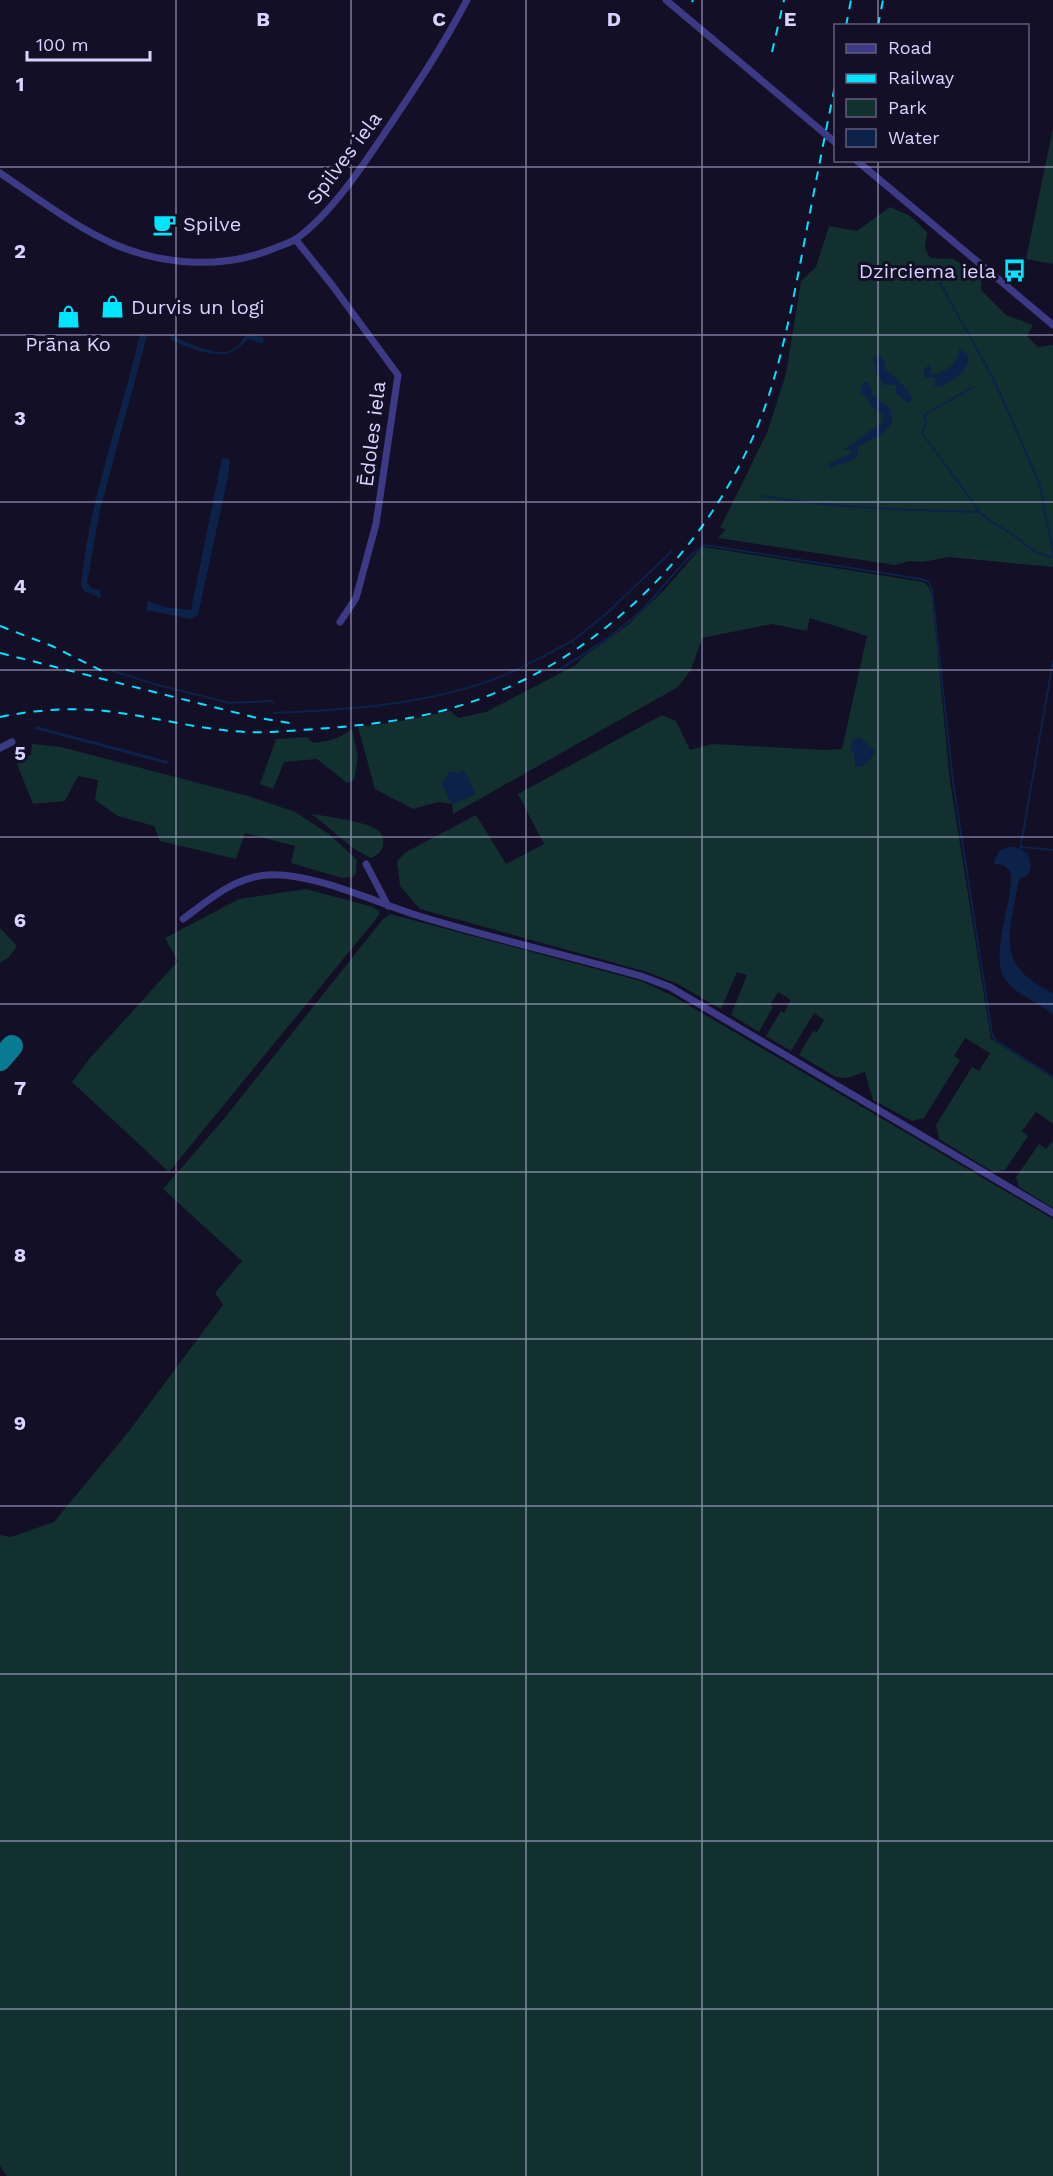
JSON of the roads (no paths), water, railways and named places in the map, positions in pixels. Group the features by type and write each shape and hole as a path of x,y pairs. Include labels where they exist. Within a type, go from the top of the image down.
{"street":[{"name":"Spilves iela","path":"0,173 78,224 117,245 174,260 228,262 261,254 296,240 333,204 368,158 431,64 467,0"},
{"path":"666,0 834,141"},
{"path":"858,162 1053,325"},
{"name":"Ēdoles iela","path":"296,240 398,375 376,524 356,598 349,612 340,622"},
{"path":"0,748 12,742"},
{"path":"366,864 388,906"},
{"path":"183,919 231,885 250,877 268,874 297,876 417,916 641,976 670,987 1053,1213"}],"water":[{"path":"140,334 147,336 100,510 87,583 93,589 100,590 101,598 84,591 81,585 85,553 98,490"},
{"path":"172,335 210,351 218,352 232,350 246,336 264,338 263,344 248,339 232,352 215,354 183,345 170,339"},
{"path":"959,348 968,355 963,371 945,385 934,386 936,378 925,378 924,371 928,365 930,365 931,375 946,370 957,358"},
{"path":"880,356 885,362 885,370 912,397 908,404 896,393 896,385 884,385 876,372 873,360 874,357"},
{"path":"863,382 867,382 872,394 891,410 892,423 881,435 857,447 858,455 854,458 830,469 829,463 851,454 851,451 844,449 883,422 883,415 870,406 867,398 860,393"},
{"path":"222,458 230,459 228,477 198,615 191,619 146,610 148,601 165,607 191,610"},
{"path":"36,726 168,761 167,764 35,729"},
{"path":"859,737 875,751 865,764 855,767 854,752 850,750 853,740"},
{"path":"464,770 476,794 452,804 442,785 449,772 458,773"},
{"path":"1008,847 1028,853 1031,867 1028,875 1019,879 1012,916 1010,946 1021,971 1053,993 1053,1014 1018,992 1002,974 1000,951 1011,876 1010,871 1004,865 995,864 994,861 999,851"}],"waterway":[{"path":"940,283 995,382 1039,482 1053,553"},
{"path":"973,387 924,415 926,423 922,433 980,512"},
{"path":"762,496 843,506 980,512 1036,552 1053,557"},
{"path":"557,671 602,642 634,617 691,555 705,545 929,582 932,589 953,782 992,1034 995,1040 1053,1077"},
{"path":"574,644 572,641 605,615 672,551"},
{"path":"274,713 376,706 452,692 502,676 572,641"},
{"path":"1020,850 1053,661"},
{"path":"113,671 230,703 273,702"},
{"path":"1021,847 1053,850"}],"railway":[{"path":"772,52 784,0"},
{"path":"846,24 851,0"},
{"path":"878,24 883,0"},
{"path":"0,717 79,709 251,732 315,729 381,722 445,710 499,691 551,665 598,633 642,596 681,553 716,507 744,457 766,404 781,354 834,91"},
{"path":"0,626 52,646 106,673"},
{"path":"0,653 253,717 295,724"}],"place":[{"name":"Spilve","path":"165,224"},
{"name":"Dzirciema iela","path":"1014,271"},
{"name":"Durvis un logi","path":"113,307"},
{"name":"Prāna Ko","path":"68,317"}]}
